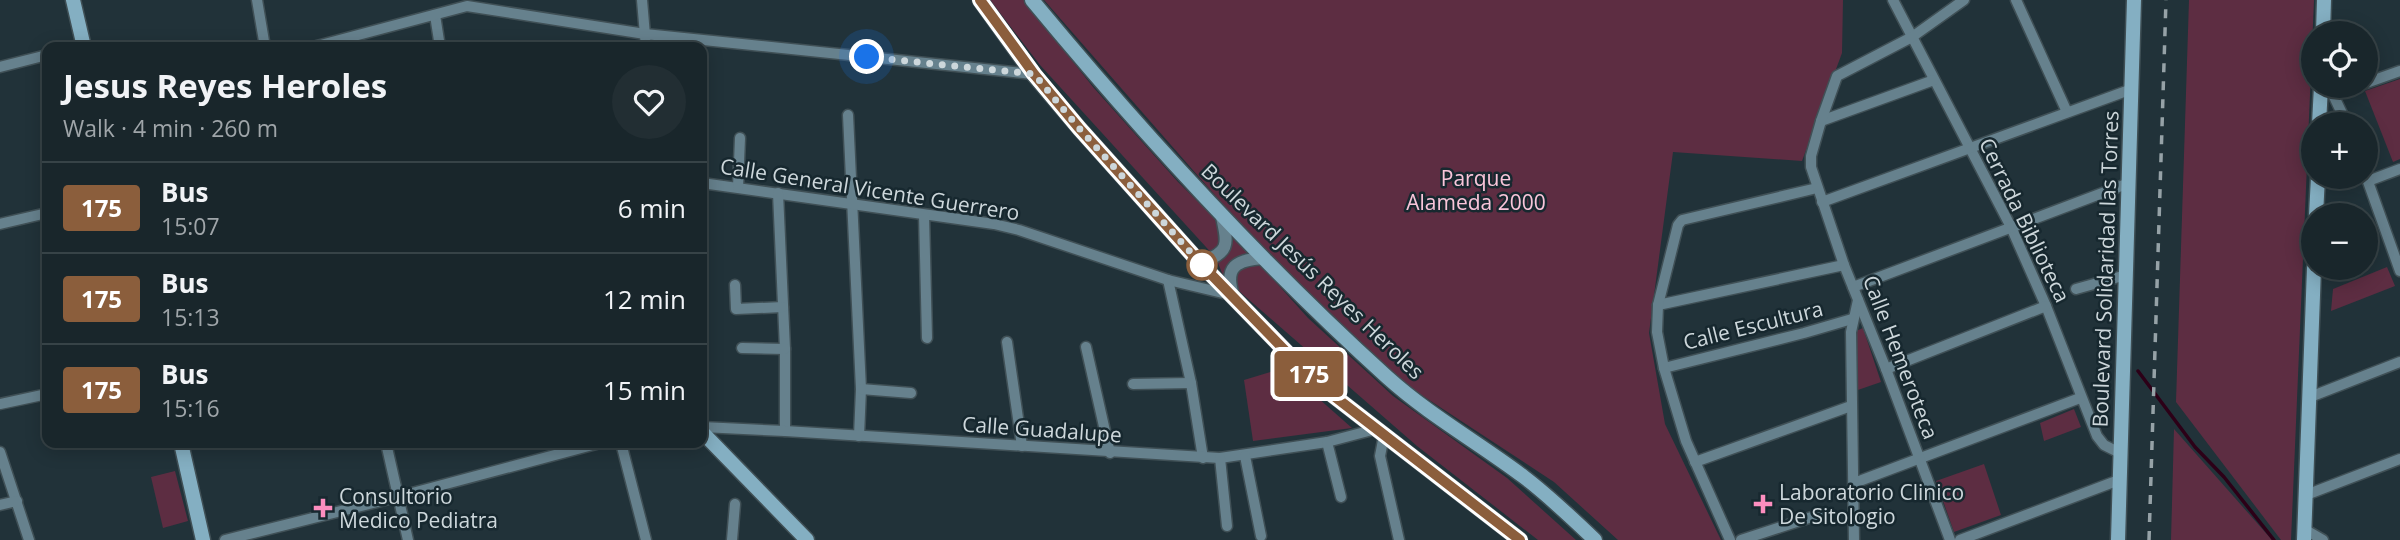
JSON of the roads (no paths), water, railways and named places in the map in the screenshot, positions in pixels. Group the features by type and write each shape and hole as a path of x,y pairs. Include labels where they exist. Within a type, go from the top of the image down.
{"main road":[{"path":"73,0 82,42"},
{"path":"980,0 1034,74 1079,128 1200,263 1301,367 1520,540"},
{"name":"Boulevard Jesús Reyes Heroles","path":"1032,0 1222,217 1388,378 1416,401 1524,476 1595,540"},
{"name":"Boulevard Solidaridad las Torres","path":"2118,540 2134,0"},
{"path":"2324,21 2325,0"},
{"path":"2304,534 2314,280"},
{"path":"707,435 807,540"},
{"path":"182,448 204,540"}],"street":[{"path":"257,0 264,42"},
{"path":"642,0 646,42"},
{"name":"Cerrada Biblioteca","path":"1893,0 2011,227 2046,306 2097,436 2104,444 2120,453"},
{"name":"Calle Hemeroteca","path":"1950,540 1844,265 1810,162 1821,121 1839,74 1912,37 1964,0"},
{"path":"2016,0 2067,111"},
{"path":"332,42 435,15 467,3 645,34 1034,74"},
{"path":"435,15 439,42"},
{"path":"0,67 42,56"},
{"path":"2378,79 2400,71"},
{"path":"1821,121 1934,80"},
{"path":"1822,202 2132,89"},
{"path":"848,115 861,389 859,436"},
{"path":"738,187 740,138"},
{"path":"2378,175 2400,169"},
{"path":"1853,286 2129,183"},
{"name":"Calle General Vicente Guerrero","path":"707,184 1019,230 1168,280 1233,295"},
{"path":"1730,540 1695,462 1674,405 1657,332 1658,305 1678,225 1685,218 1817,188"},
{"path":"2371,189 2399,266"},
{"path":"778,193 785,349 785,430"},
{"path":"0,224 42,214"},
{"path":"924,215 927,338"},
{"path":"1200,263 1215,258 1224,249 1226,238 1222,217"},
{"path":"1233,295 1229,277 1231,271 1247,259 1263,258"},
{"path":"1658,305 1844,265"},
{"path":"2076,289 2126,275"},
{"path":"1168,280 1191,383 1203,458"},
{"path":"734,285 736,309 783,307"},
{"path":"1854,540 1852,319 1858,300"},
{"path":"1886,369 2046,306"},
{"name":"Calle Escultura","path":"1664,368 1804,334 1852,319"},
{"path":"1007,342 1022,446"},
{"path":"1086,346 1110,453"},
{"path":"742,348 785,349"},
{"path":"2309,397 2400,362"},
{"path":"1133,384 1191,383"},
{"path":"861,389 911,393"},
{"path":"0,404 42,395"},
{"path":"1854,483 2080,398"},
{"path":"1695,462 1851,407"},
{"name":"Calle Guadalupe","path":"707,430 785,430 1203,458 1245,456 1380,432"},
{"path":"1380,432 1380,456 1399,540"},
{"path":"1326,442 1341,497"},
{"path":"387,448 408,540"},
{"path":"225,540 581,448"},
{"path":"622,448 646,540"},
{"path":"0,452 29,540"},
{"path":"1245,456 1261,536"},
{"path":"1220,458 1227,526"},
{"path":"2306,495 2400,458"},
{"path":"1960,540 2119,480"},
{"path":"0,505 17,501"},
{"path":"732,540 735,504"},
{"path":"1741,540 1821,514"},
{"path":"2304,534 2323,540"}],"waterway":[{"path":"2138,371 2195,447 2224,477 2274,540"}],"railway":[{"path":"2149,540 2166,0"}],"place":[{"name":"Laboratorio Clinico De Sitologio","path":"1763,504"},
{"name":"Consultorio Medico Pediatra","path":"323,508"}],"park label":[{"name":"Parque Alameda 2000","path":"1476,190"}]}
